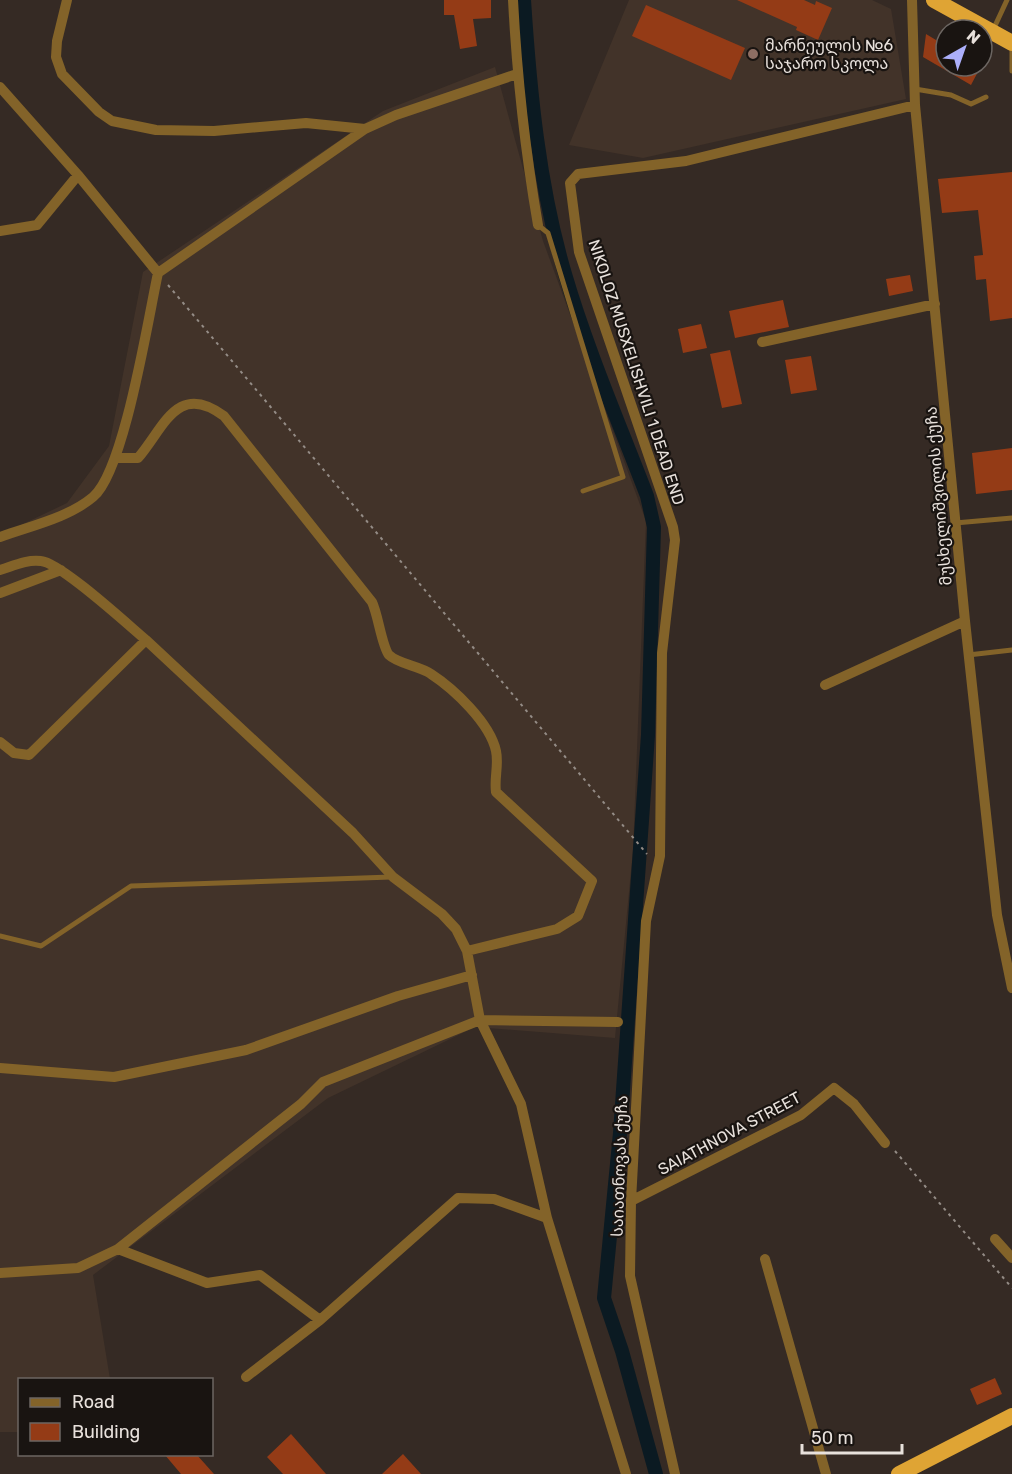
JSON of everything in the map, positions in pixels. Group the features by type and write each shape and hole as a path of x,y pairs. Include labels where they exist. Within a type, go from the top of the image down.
{"highway":[{"path":"934,0 967,18"},
{"path":"994,33 1012,42"},
{"path":"899,1474 1012,1416"}],"street":[{"path":"67,0 57,41 56,57 62,74 99,112 112,121 156,130 214,131 306,123 365,129"},
{"path":"513,0 517,74 527,164 538,225"},
{"name":"მუსხელიშვილის ქუჩა","path":"912,0 915,105 965,621 997,915 1012,988"},
{"path":"0,537 78,507 95,496 108,480 117,458 158,273 365,129 396,115 517,74"},
{"path":"0,87 78,175 158,273"},
{"name":"NIKOLOZ MUSXELISHVILI 1 DEAD END","path":"655,856 662,653 674,552 673,527 579,252 570,183 578,174 687,161 915,105"},
{"path":"0,231 37,225 78,175"},
{"path":"762,342 935,304"},
{"path":"117,458 138,458 166,418 177,409 190,403 202,403 224,416 372,602 379,617 386,650 391,657 432,674 469,706 487,729 496,749 496,792 592,881 578,916 556,929 467,951"},
{"path":"0,570 28,561 44,561 61,570 146,640 353,833 393,877 442,914 456,929 467,951 480,1020 521,1104 547,1218 626,1474"},
{"path":"0,593 61,570"},
{"path":"825,685 965,621"},
{"path":"0,741 14,753 29,755 146,640"},
{"name":"საიათნოვას ქუჩა","path":"655,856 646,921 631,1201 630,1276 675,1474"},
{"path":"0,1068 114,1077 246,1050 398,996 472,975"},
{"path":"0,1273 78,1268 118,1249 301,1104 322,1082 480,1020 618,1022"},
{"name":"SAIATHNOVA STREET","path":"631,1201 801,1115 834,1088 855,1104 885,1143"},
{"path":"246,1377 320,1320 458,1198 494,1199 547,1218"},
{"path":"995,1239 1012,1258"},
{"path":"118,1249 207,1283 260,1275 320,1320"},
{"path":"765,1259 826,1474"}],"lane":[{"path":"994,28 1007,0"},
{"path":"1012,42 1012,71"},
{"path":"915,89 951,95 972,104 986,97"},
{"path":"538,225 548,233 623,477 583,491"},
{"path":"956,523 1012,518"},
{"path":"969,655 1012,650"},
{"path":"0,936 40,946 131,886 393,877"}],"path":[{"path":"158,273 614,813 655,856"},
{"path":"885,1143 894,1150 1012,1288"}],"shaded area":[{"name":"მარნეულის №6 საჯარო სკოლა","path":"629,0 872,0 891,9 906,99 643,158 569,145"},
{"path":"495,67 543,241 646,521 633,850 615,1038 475,1027 328,1098 93,1275 110,1378 18,1378 18,1432 0,1432 0,535 67,503 109,446 143,272 383,111"}],"building":[{"path":"444,0 491,0 491,18 473,19 477,46 460,49 454,15 444,15"},
{"path":"737,0 804,0 815,5 816,1 832,8 818,40 796,30 797,27"},
{"path":"646,5 745,48 731,80 632,36"},
{"path":"926,34 934,39 934,63 923,57"},
{"path":"959,78 975,78 971,85"},
{"path":"1012,172 1012,318 990,321 986,279 976,280 974,256 983,255 978,210 942,213 938,179"},
{"path":"910,275 913,291 889,296 886,279"},
{"path":"783,300 789,327 735,338 729,311"},
{"path":"701,324 707,348 683,353 678,329"},
{"path":"730,350 742,404 722,408 710,354"},
{"path":"811,356 817,390 791,394 785,360"},
{"path":"1012,448 1012,490 976,494 972,453"},
{"path":"995,1378 1002,1394 977,1405 970,1389"},
{"path":"291,1434 326,1474 283,1474 267,1457"},
{"path":"403,1454 421,1474 382,1474"},
{"path":"166,1456 198,1456 214,1474 181,1474"}],"waterway":[{"path":"524,0 537,138 556,241 583,330 647,496 654,527 648,735 620,1133 604,1298 622,1351 656,1474"}],"place":[{"name":"მარნეულის №6 საჯარო სკოლა","path":"753,54"}]}
